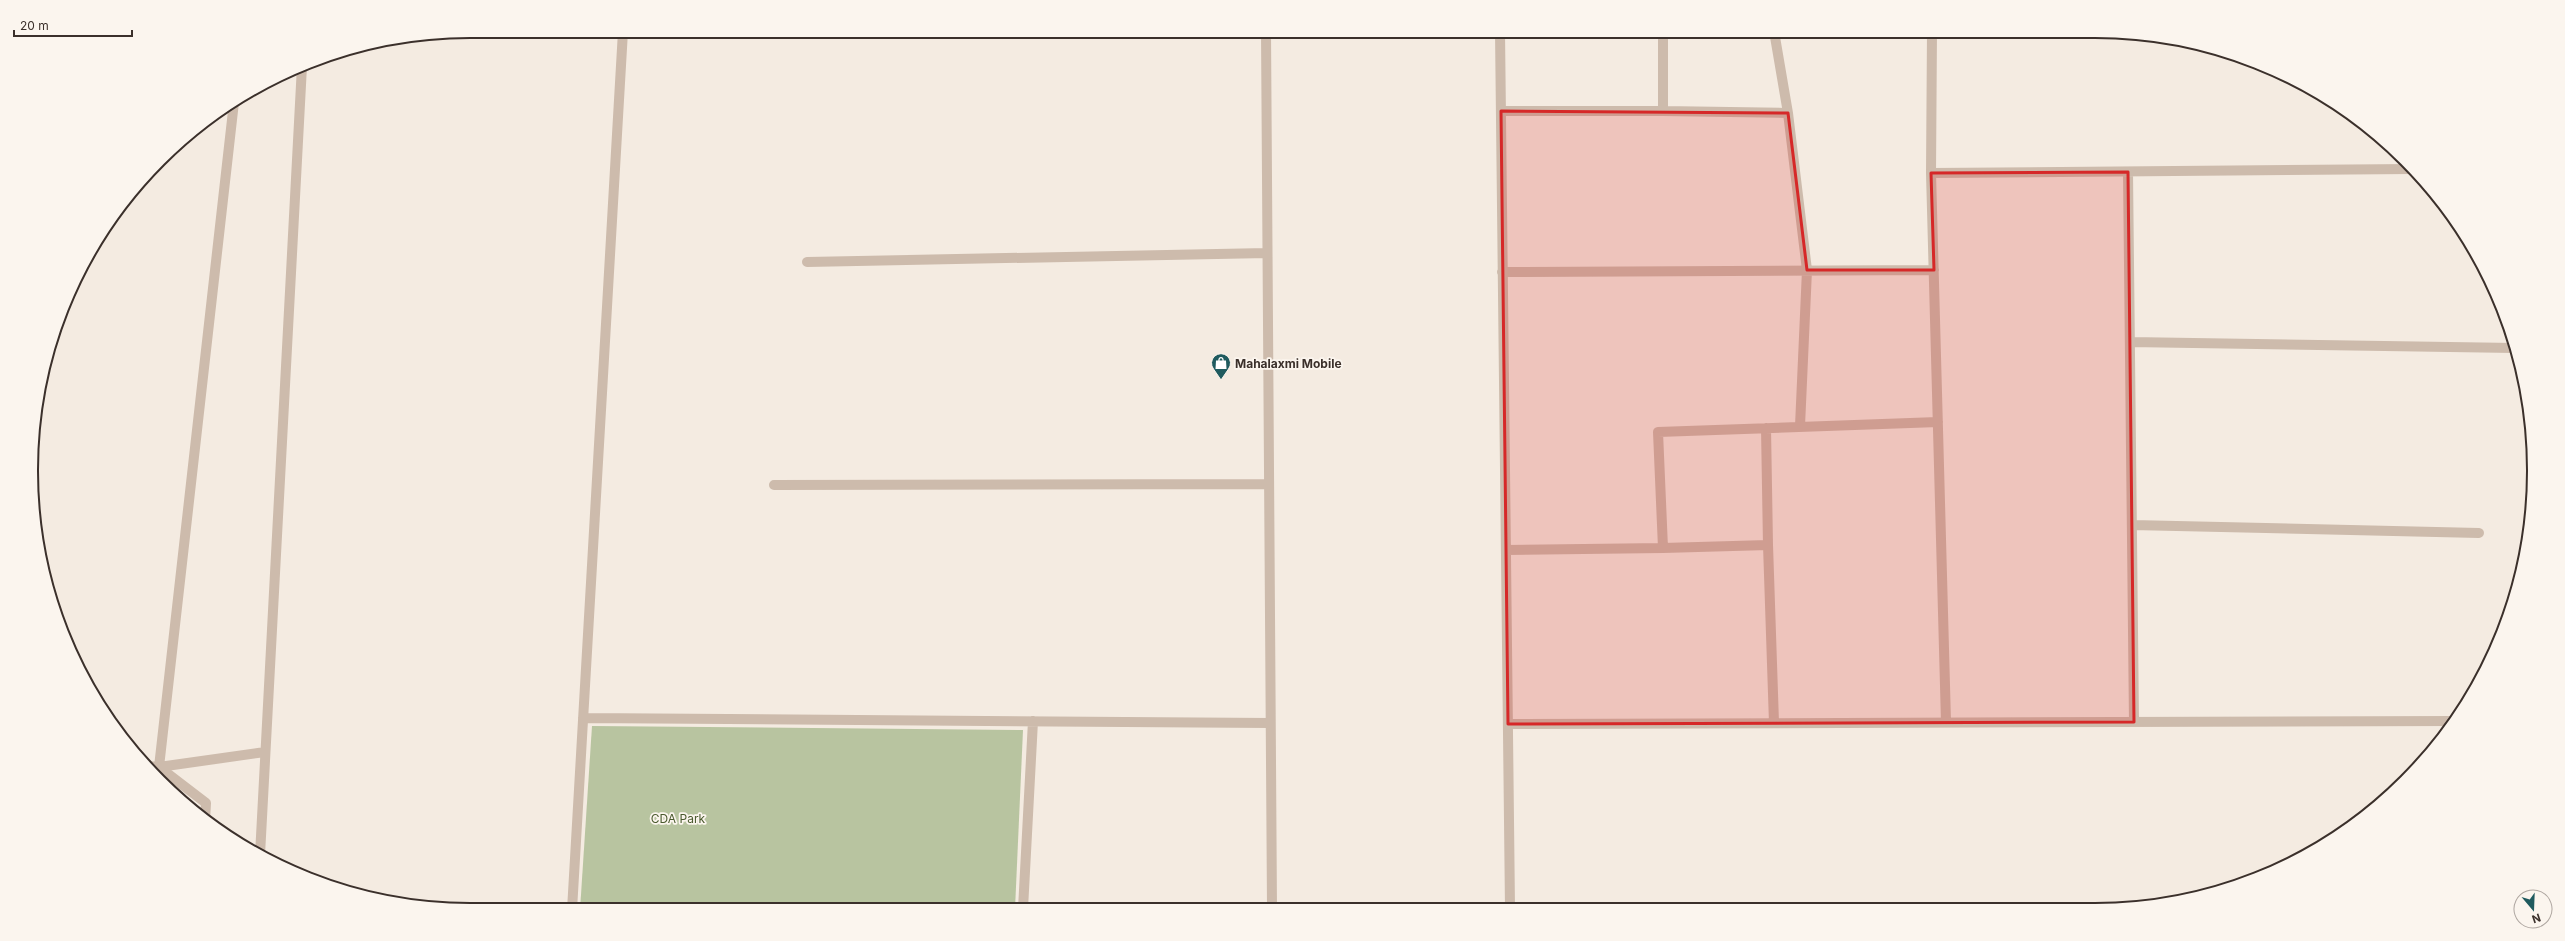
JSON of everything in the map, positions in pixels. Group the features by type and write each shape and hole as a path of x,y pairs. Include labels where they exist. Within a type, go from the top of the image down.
{"street":[{"path":"572,903 623,38"},
{"path":"1266,38 1272,903"},
{"path":"1500,38 1510,903"},
{"path":"1663,38 1663,111"},
{"path":"1775,38 1788,113 1807,270 1800,426"},
{"path":"1932,38 1931,173 1946,722"},
{"path":"260,848 302,73"},
{"path":"159,767 233,109"},
{"path":"1501,111 1788,113"},
{"path":"1931,173 2404,169"},
{"path":"2128,172 2134,722"},
{"path":"807,262 1267,253"},
{"path":"1502,272 1934,270"},
{"path":"2130,342 2509,348"},
{"path":"1663,548 1658,432 1938,422"},
{"path":"1766,428 1774,723"},
{"path":"774,485 1269,484"},
{"path":"2132,526 2479,533"},
{"path":"1506,550 1768,545"},
{"path":"583,718 1270,723"},
{"path":"1023,903 1033,721"},
{"path":"1508,724 2447,721"},
{"path":"156,767 265,752"},
{"path":"159,767 206,803 206,813"}],"highlighted area":[{"path":"1501,111 1788,113 1807,270 1934,270 1931,173 2128,172 2134,722 1508,724"}],"green space":[{"name":"CDA Park","path":"592,726 1023,730 1015,903 580,903"}],"place":[{"name":"Mahalaxmi Mobile","path":"1221,380"}]}
